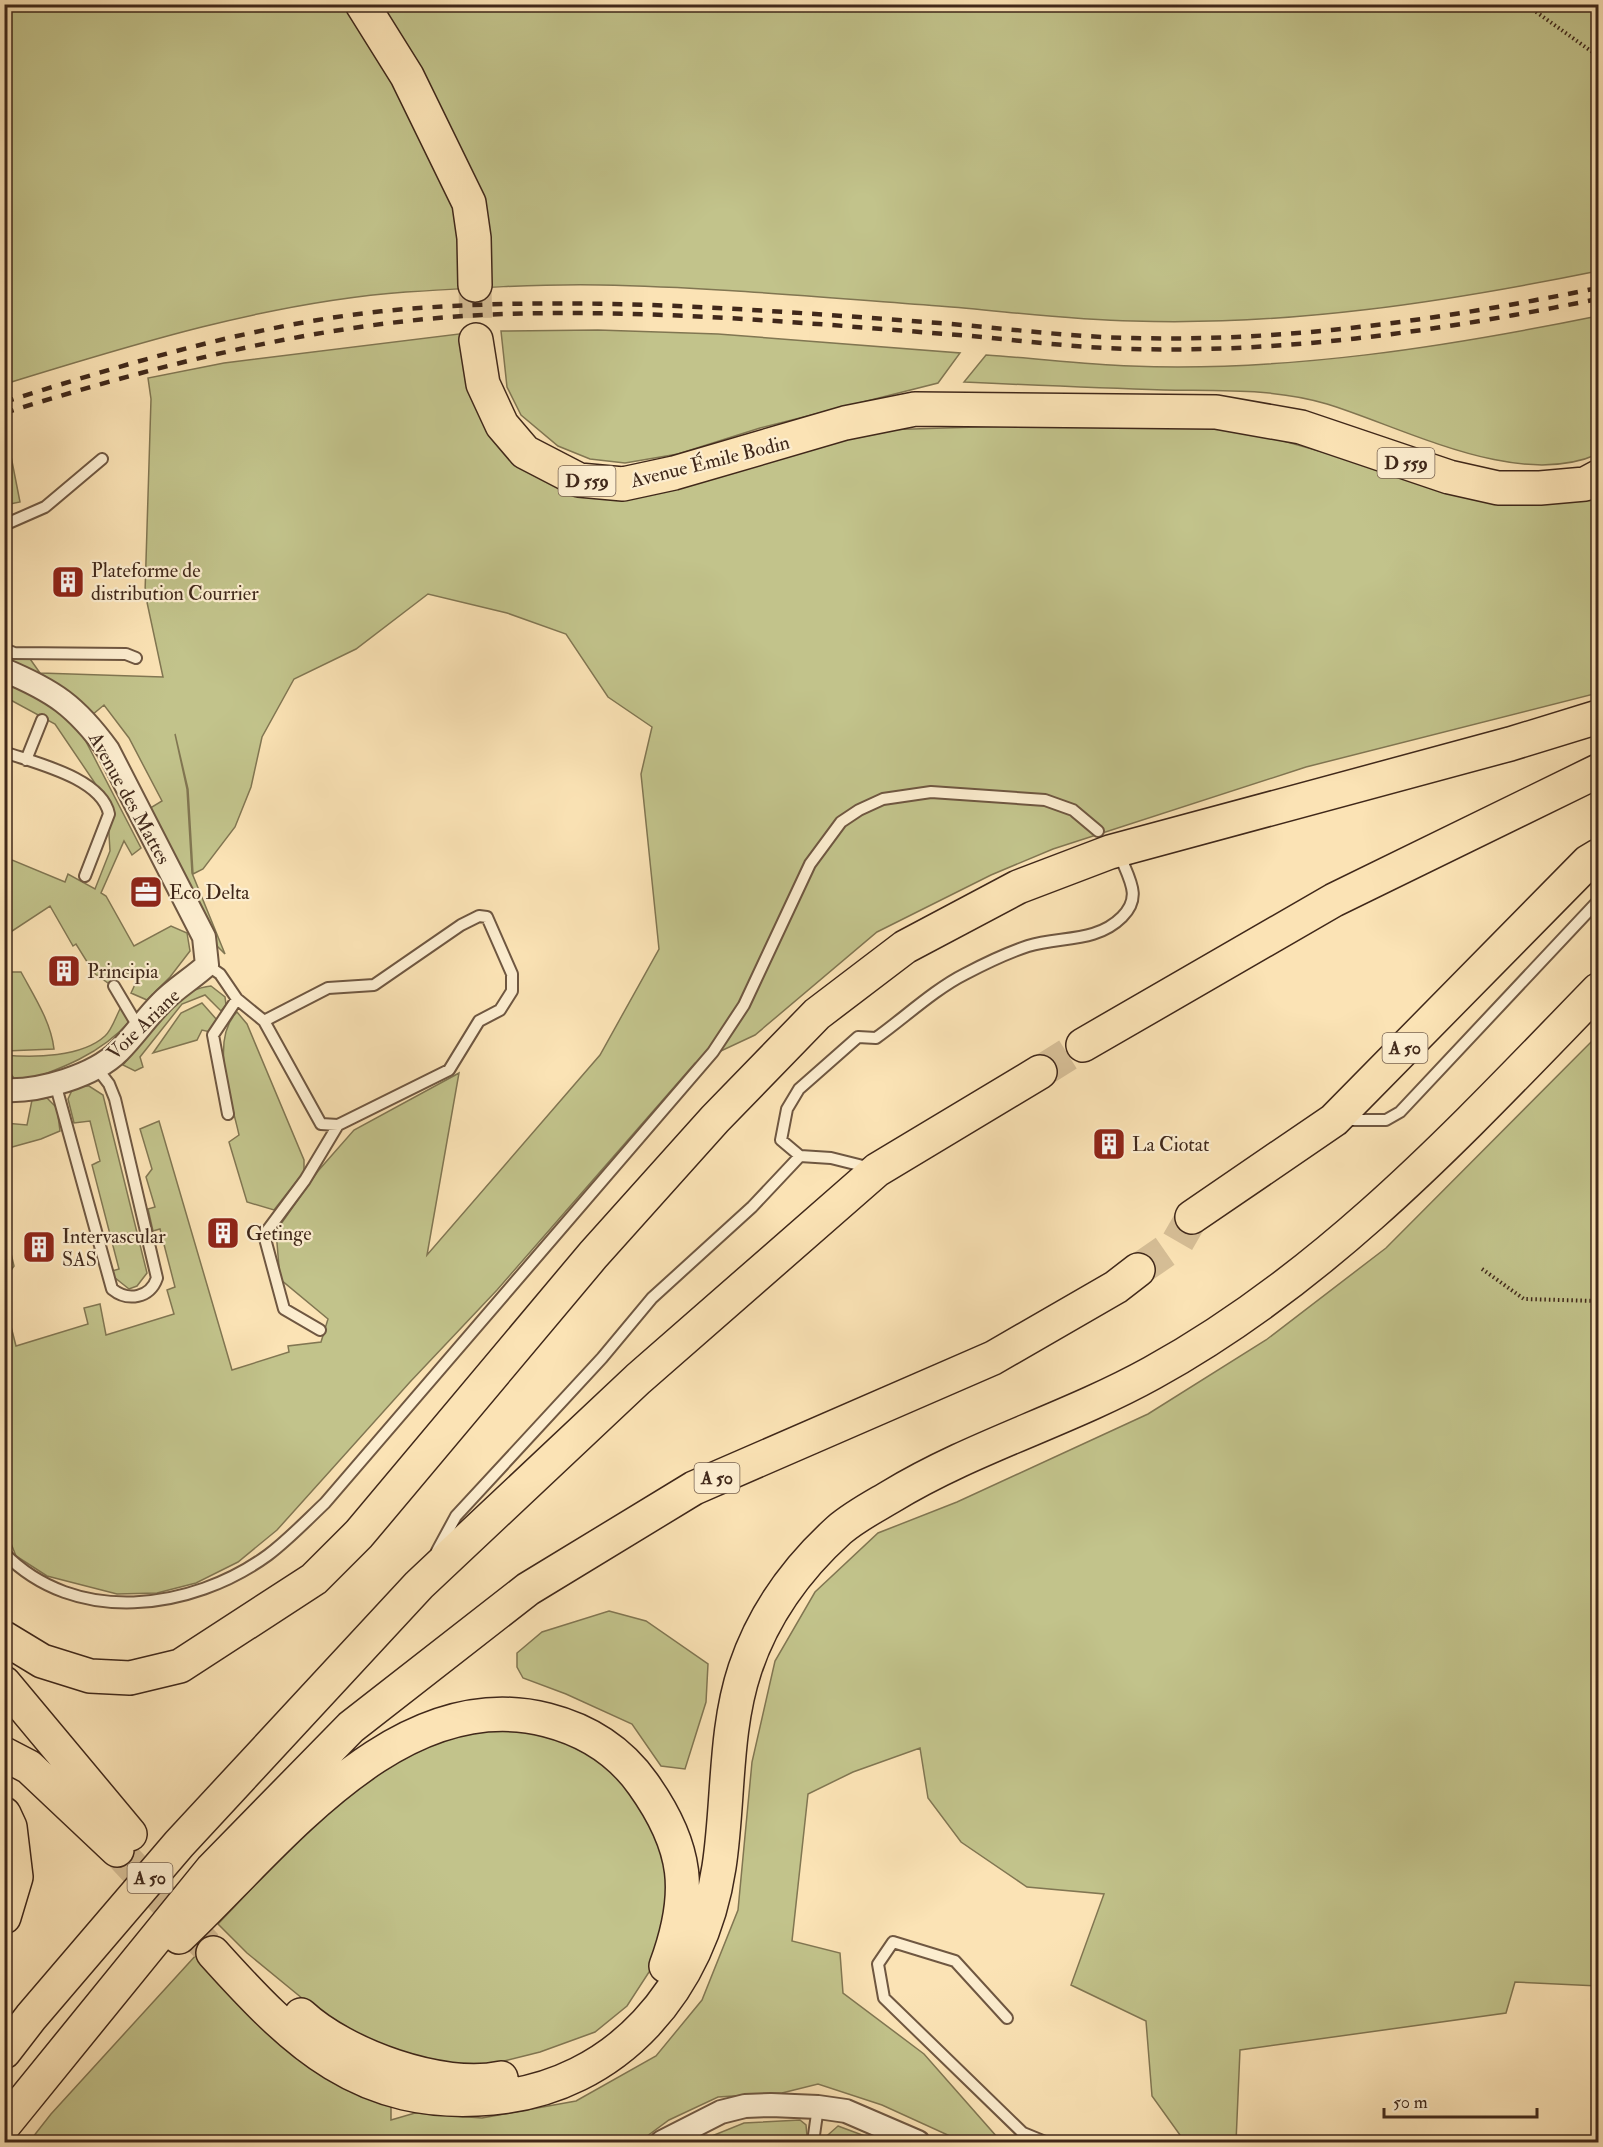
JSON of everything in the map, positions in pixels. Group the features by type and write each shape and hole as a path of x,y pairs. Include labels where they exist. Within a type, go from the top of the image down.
{"main road":[{"path":"362,4 407,76 469,202 474,238 475,285"},
{"name":"Avenue Émile Bodin","path":"476,340 483,384 502,426 525,452 579,480 623,484 633,482 777,445 845,423 915,409 1216,412 1301,427 1449,477 1498,488 1574,485 1599,477"},
{"path":"4,1638 42,1660 81,1673 130,1678 180,1665 314,1579 359,1533 593,1255 715,1119 817,1014 905,947 1018,887 1110,852 1510,744 1599,717"},
{"path":"1083,1045 1334,900 1599,771"},
{"name":"A 50","path":"1192,1217 1334,1120 1588,862 1599,856"},
{"path":"84,2027 203,1914 324,1793 412,1734 491,1714 531,1716 562,1724 598,1739 634,1772 664,1813 678,1851 684,1889 679,1930 665,1968 646,1999 622,2024 583,2050 542,2068 495,2079 430,2078 362,2055 304,2018 218,1946 256,2001 296,2038 344,2072 401,2092 453,2102 502,2097 551,2085 592,2068 635,2036 667,2000 690,1960 709,1913 719,1866 728,1762 744,1674 761,1628 794,1576 842,1526 922,1477 1071,1414 1154,1372 1242,1316 1310,1268 1362,1226 1440,1151 1599,990"},
{"name":"A 50","path":"4,2052 31,2017 179,1844 419,1585 638,1379 877,1170 1040,1072"},
{"name":"A 50","path":"4,2125 212,1869 351,1727 528,1589 694,1488 993,1358 1116,1287 1138,1270"},
{"path":"4,1683 124,1842 29,1767 4,1754"},
{"path":"4,1814 10,1827 16,1877 4,1917"}],"street":[{"name":"Avenue des Mattes","path":"4,670 57,695 89,724 108,750 204,937 207,965"},
{"name":"Voie Ariane","path":"4,1090 24,1091 55,1083 96,1066 118,1053 162,1001 207,965"},
{"path":"662,2142 721,2112 745,2106 818,2107 846,2111 918,2142"}],"lane":[{"path":"4,525 45,507 102,459"},
{"path":"4,649 14,653 126,654 136,658"},
{"path":"26,760 42,720"},
{"path":"4,752 76,778 101,796 107,804 109,814 85,876"},
{"path":"4,1553 37,1579 60,1591 83,1599 140,1603 171,1600 222,1581 267,1555 296,1531 324,1503 713,1052 744,1005 810,864 841,822 883,799 931,792 1045,800 1073,810 1098,831"},
{"path":"877,1170 831,1158 800,1156 781,1140 787,1109 809,1078 858,1037 876,1038 963,974 1027,946 1086,938 1106,930 1122,916 1133,901 1135,890 1124,863"},
{"path":"1334,1120 1386,1120 1400,1112 1599,901"},
{"path":"207,965 220,974 237,999 264,1021 321,1124 338,1125 449,1070 479,1021 500,1010 512,991 512,974 487,918 479,916 461,925 374,985 328,988 264,1021"},
{"path":"114,986 139,1028"},
{"path":"228,1114 213,1035 237,999"},
{"path":"55,1083 112,1289 124,1296 140,1296 146,1293 157,1278 115,1099 109,1084 96,1066"},
{"path":"320,1329 284,1309 264,1235 305,1180 338,1125"},
{"path":"419,1585 456,1515 602,1358 652,1298 752,1207 800,1156"},
{"path":"1007,2018 955,1961 893,1942 878,1964 884,1998 1023,2133 1045,2142"},
{"path":"813,2142 818,2107"}],"path":[{"path":"1525,4 1599,56"},
{"path":"1482,1269 1524,1299 1599,1301"}],"green space":[{"path":"5,5 1598,5 1598,271 1483,293 1367,310 1309,316 1192,322 1085,319 812,296 642,286 552,285 406,292 355,297 253,315 153,340 5,384"},
{"path":"1598,316 1598,454 1567,463 1533,465 1462,452 1327,404 1287,395 1246,391 964,382 986,355 1131,366 1249,365 1366,355 1424,347"},
{"path":"598,330 718,334 960,353 938,383 760,428 678,454 625,463 590,459 558,446 521,415 507,387 501,331"},
{"path":"467,333 472,387 573,491 880,430 1208,420 1376,467 1598,492 1598,693 1306,767 1053,849 991,875 877,932 755,1035 695,1063 497,1290 410,1382 277,1530 238,1562 196,1583 157,1593 117,1594 47,1576 16,1556 4,1526 4,1299 16,1346 88,1324 84,1308 100,1304 106,1335 174,1314 167,1290 175,1287 160,1229 153,1231 148,1209 155,1207 146,1177 152,1169 140,1129 159,1121 232,1370 289,1352 288,1346 321,1342 328,1319 280,1279 276,1231 318,1171 354,1130 459,1073 427,1255 600,1055 659,949 641,774 652,727 608,697 566,634 507,613 428,594 356,649 294,679 262,737 251,787 235,827 203,869 193,874 188,789 175,734 187,789 192,873 225,954 214,943 147,810 162,801 129,738 104,705 92,715 62,689 5,660 5,654 28,656 40,673 163,677 145,593 151,399 148,378 224,363"},
{"path":"5,439 8,441 20,502 5,505"},
{"path":"5,683 33,694 56,708 79,728 141,848 132,855 124,841 101,893 106,896 134,946 171,926 187,933 190,951 170,977 147,1000 131,993 138,978 120,970 112,986 94,973 76,944 73,946 50,906 6,935 5,945 5,857 65,882 68,874 95,889 110,851 107,801 55,724 5,697"},
{"path":"4,961 11,972 21,972 46,1019 54,1049 6,1051"},
{"path":"211,986 225,997 226,1005 221,1011 205,995 182,1004 140,1057 143,1067 135,1071 123,1065 161,1016 173,1005 197,989"},
{"path":"202,1003 217,1020 210,1032 202,1030 197,1040 153,1053 181,1013"},
{"path":"121,1007 130,1021 106,1043 92,1052 18,1084 11,1074 5,1074 4,1055 57,1055 95,1043 112,1027"},
{"path":"237,1012 247,1024 304,1160 304,1172 274,1210 247,1202 229,1142 239,1135 223,1055 229,1024"},
{"path":"1598,1035 1598,1986 1515,1982 1506,2013 1240,2050 1236,2142 1185,2142 1152,2096 1146,2021 1071,1985 1104,1894 1027,1887 961,1842 928,1798 920,1748 853,1772 808,1794 792,1941 840,1953 843,1993 924,2054 998,2138 1008,2142 963,2142 882,2105 818,2084 782,2093 718,2097 669,2120 639,2142 29,2142 51,2114 197,1954 391,2097 391,2120 415,2113 482,2118 576,2101 656,2056 702,2000 738,1910 752,1762 775,1661 815,1592 878,1533 957,1502 1148,1414 1266,1340 1386,1248"},
{"path":"89,1086 103,1095 147,1273 137,1286 129,1289 114,1277 112,1271 119,1269 92,1165 100,1161 90,1121 74,1123 68,1099 73,1088"},
{"path":"47,1098 57,1108 60,1131 5,1149 5,1123 27,1125 32,1100"},
{"path":"5,1228 14,1266 7,1276 10,1287 5,1289"},
{"path":"609,1611 646,1621 708,1664 706,1702 685,1769 661,1766 632,1724 566,1694 523,1678 517,1667 517,1653 542,1632"},
{"path":"524,1727 596,1751 652,1814 671,1851 664,1949 627,2006 595,2032 540,2052 492,2064 453,2063 420,2058 374,2044 314,2008 247,1953 218,1924 291,1847 369,1775 453,1733"},
{"path":"800,2120 806,2125 807,2136 804,2142 790,2138 787,2142 697,2142 744,2123"},
{"path":"838,2126 881,2142 820,2142"}],"tunnel":[{"path":"475,285 476,340"},
{"path":"1040,1072 1083,1045"},
{"path":"1138,1270 1177,1243 1192,1217"},
{"path":"117,1850 213,1953"}],"railway":[{"path":"4,402 153,357 253,332 355,314 406,309 539,303 672,306 872,318 1084,336 1192,338 1309,332 1367,326 1483,309 1598,288"},
{"path":"4,413 127,377 250,347 376,325 439,318 562,313 679,316 854,327 1092,347 1192,349 1309,343 1367,337 1483,320 1598,299"}],"place":[{"name":"Plateforme de distribution Courrier","path":"68,582"},
{"name":"Eco Delta","path":"146,892"},
{"name":"Principia","path":"64,971"},
{"name":"La Ciotat","path":"1109,1144"},
{"name":"Getinge","path":"223,1233"},
{"name":"Intervascular SAS","path":"39,1247"}]}
